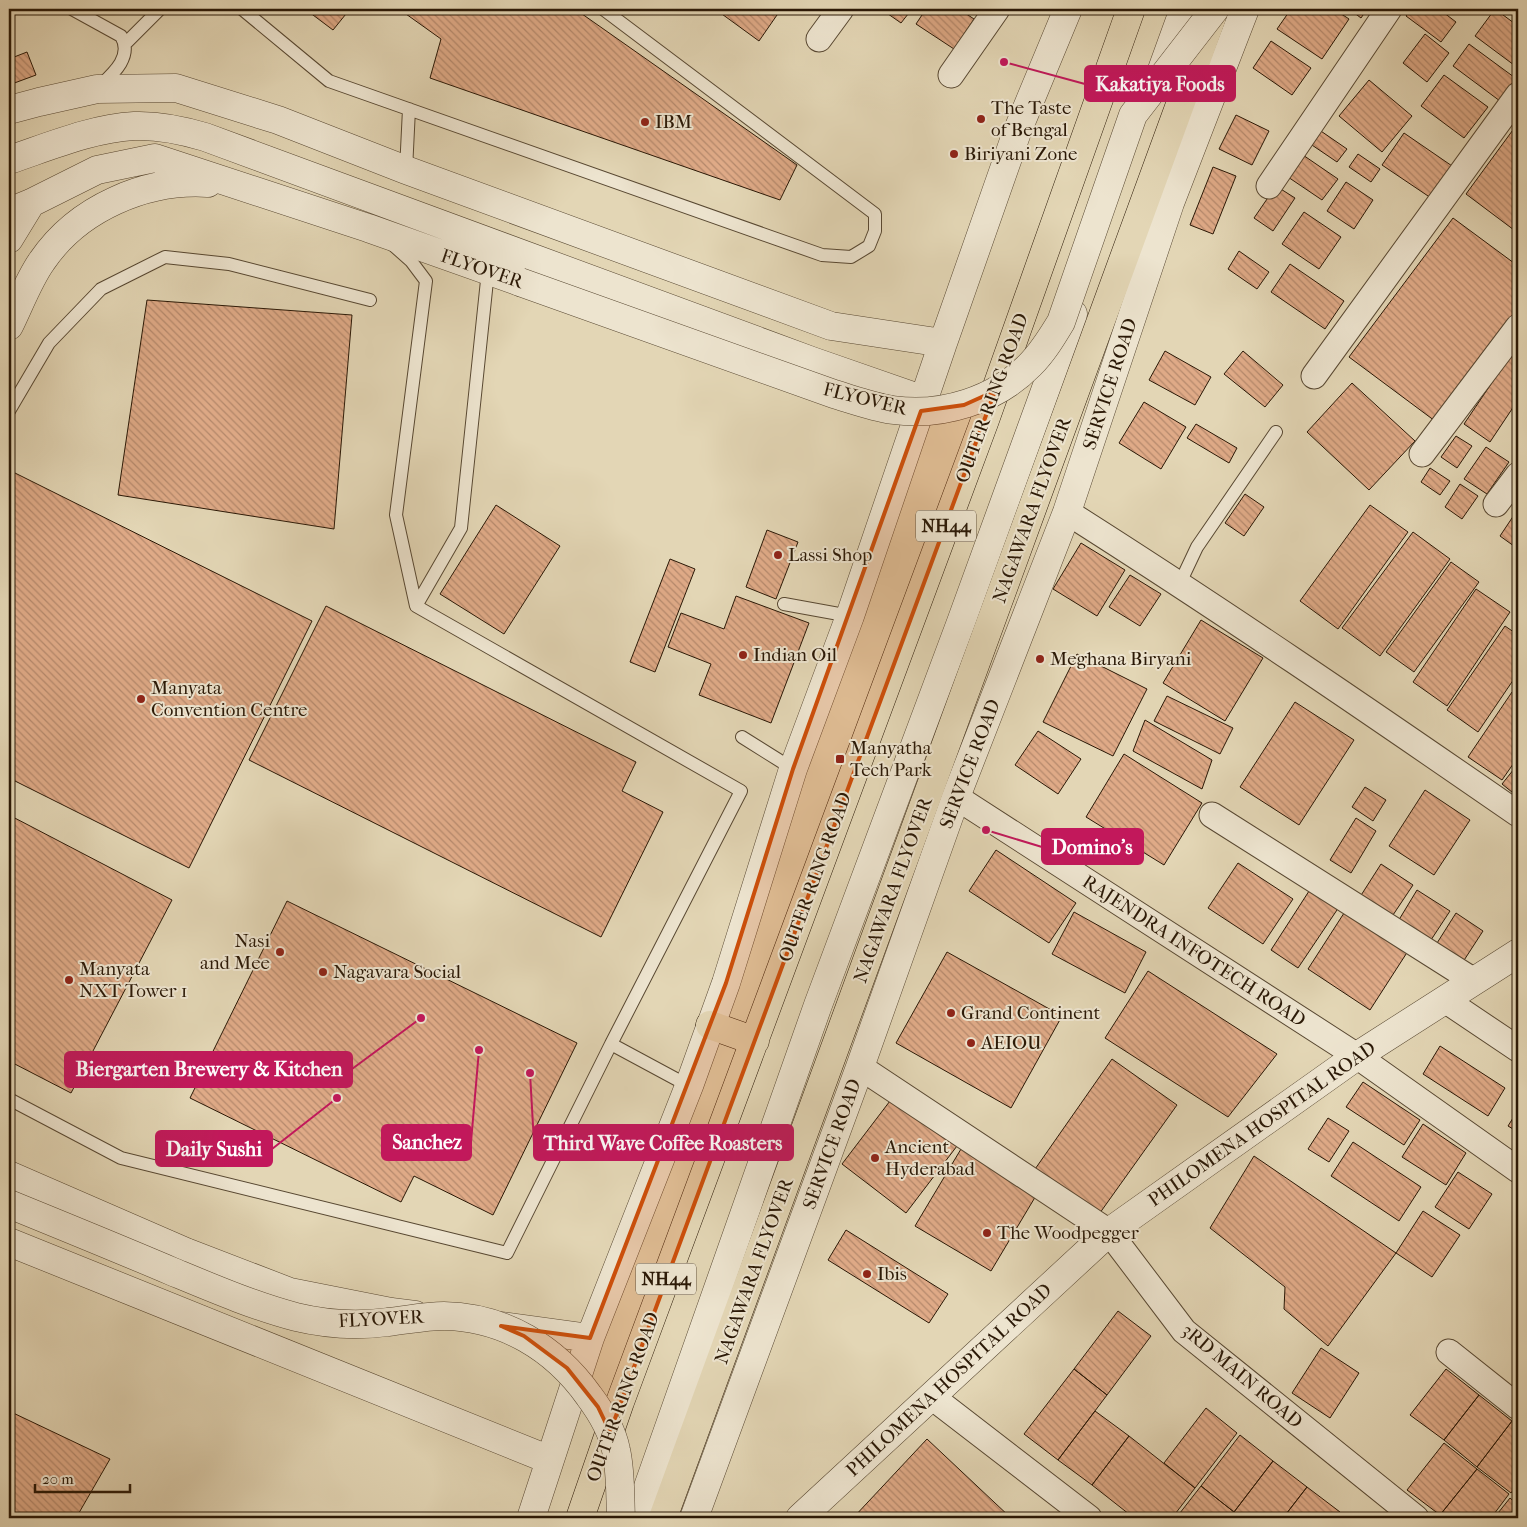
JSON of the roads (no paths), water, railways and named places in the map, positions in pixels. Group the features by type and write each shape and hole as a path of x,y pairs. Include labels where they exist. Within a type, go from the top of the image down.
{"highway":[{"name":"OUTER RING ROAD","path":"580,1518 624,1393 985,420 1131,9"},
{"name":"NAGAWARA FLYOVER","path":"663,1518 1215,9"},
{"path":"710,1025 755,1041"}],"street":[{"path":"819,39 841,9"},
{"path":"951,75 997,9"},
{"path":"531,1518 590,1338 689,1086 726,983 793,769 850,616 1017,132 1068,9"},
{"name":"NH44","path":"637,1518 818,1005 958,631 1184,9"},
{"name":"FLYOVER","path":"247,188 368,228 834,394 893,410 940,410 986,396 1009,383 1030,366 1048,345 1061,322 1134,115 1215,9"},
{"name":"SERVICE ROAD","path":"694,1518 860,1068 956,797 1068,512 1170,203 1245,9"},
{"path":"1269,186 1389,9"},
{"path":"9,110 97,89 176,88 278,120 406,170 831,326 943,343"},
{"path":"1314,376 1518,95"},
{"path":"9,160 104,130 133,126 184,130 924,400"},
{"path":"9,239 20,208 97,170 155,158 247,188"},
{"path":"9,326 41,261 76,225 96,210 134,193 168,184 194,182 247,188"},
{"path":"1422,454 1518,327"},
{"path":"1496,504 1518,474"},
{"path":"1068,512 1180,583 1298,662 1518,814"},
{"name":"RAJENDRA INFOTECH ROAD","path":"956,797 1357,1056 1518,1170"},
{"path":"1212,815 1474,982"},
{"name":"PHILOMENA HOSPITAL ROAD","path":"800,1518 1109,1232 1357,1056 1518,953"},
{"path":"1445,1000 1518,1049"},
{"name":"3RD MAIN ROAD","path":"860,1068 1109,1232 1184,1331 1416,1518"},
{"path":"9,1175 186,1252 290,1292 391,1312 590,1338"},
{"name":"FLYOVER","path":"9,1204 272,1311 300,1318 357,1324 444,1316 472,1318 498,1325 524,1336 546,1350 567,1368 593,1401 605,1421 616,1449 620,1473 621,1518"},
{"path":"9,1242 550,1460"},
{"path":"1449,1352 1518,1407"},
{"path":"932,1397 1089,1518"}],"lane":[{"path":"72,9 122,36 126,43 125,55 113,75 97,89"},
{"path":"126,43 160,9"},
{"path":"242,9 329,81 822,255 851,258 869,246 875,231 875,214 603,9"},
{"path":"406,170 409,109"},
{"path":"9,1099 121,1158 507,1252 610,1044 741,792 416,606 396,515 426,280 398,248 368,228"},
{"path":"9,410 49,343 101,289 165,257 229,264 370,300"},
{"path":"416,606 461,528 488,271"},
{"path":"1180,583 1197,547 1276,432"},
{"path":"784,604 850,616"},
{"path":"742,737 793,769"},
{"path":"610,1044 689,1086"}],"place":[{"name":"Kakatiya Foods","path":"1004,62"},
{"name":"The Taste of Bengal","path":"981,119"},
{"name":"IBM","path":"645,122"},
{"name":"Biriyani Zone","path":"954,154"},
{"name":"Lassi Shop","path":"778,555"},
{"name":"Indian Oil","path":"743,655"},
{"name":"Meghana Biryani","path":"1040,659"},
{"name":"Manyata Convention Centre","path":"141,699"},
{"name":"Manyatha Tech Park","path":"840,759"},
{"name":"Domino's","path":"986,830"},
{"name":"Nasi and Mee","path":"280,952"},
{"name":"Nagavara Social","path":"323,972"},
{"name":"Manyata NXT Tower 1","path":"69,980"},
{"name":"Grand Continent","path":"951,1013"},
{"name":"Biergarten Brewery & Kitchen","path":"421,1018"},
{"name":"AEIOU","path":"971,1043"},
{"name":"Sanchez","path":"479,1050"},
{"name":"Third Wave Coffee Roasters","path":"530,1073"},
{"name":"Daily Sushi","path":"337,1098"},
{"name":"Ancient Hyderabad","path":"875,1158"},
{"name":"The Woodpegger","path":"987,1233"},
{"name":"Ibis","path":"867,1274"}]}
